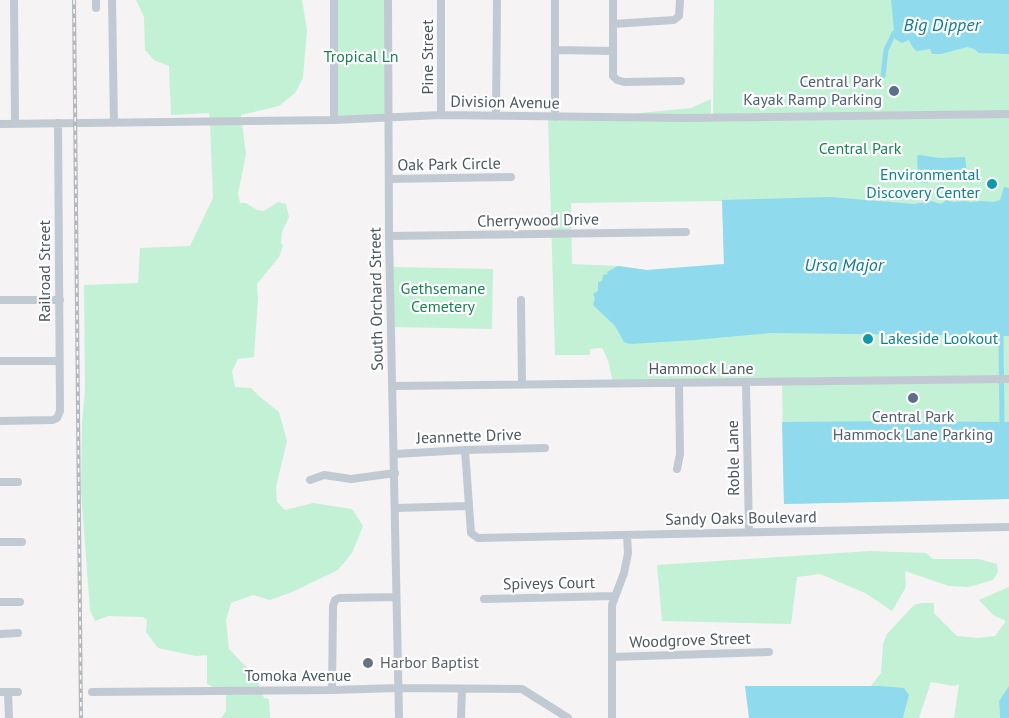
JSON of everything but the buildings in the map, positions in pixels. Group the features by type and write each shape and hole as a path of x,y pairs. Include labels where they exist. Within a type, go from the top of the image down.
{"street":[{"path":"14,0 15,124"},
{"path":"112,0 114,123"},
{"path":"334,0 334,120"},
{"name":"South Orchard Street","path":"388,0 388,179 399,718"},
{"name":"Pine Street","path":"441,0 441,115"},
{"path":"496,115 497,0"},
{"path":"555,0 555,117"},
{"path":"613,0 613,76 617,81 681,81"},
{"path":"613,24 674,20 680,13 680,0"},
{"path":"556,50 613,51"},
{"name":"Division Avenue","path":"0,124 334,120 441,115 792,118 1009,114"},
{"name":"Railroad Street","path":"0,421 53,420 57,418 60,411 58,123"},
{"name":"Oak Park Circle","path":"388,179 511,177"},
{"name":"Cherrywood Drive","path":"389,236 687,232"},
{"path":"0,300 60,300"},
{"path":"521,300 522,384"},
{"path":"0,361 59,361"},
{"name":"Hammock Lane","path":"393,386 1005,379"},
{"path":"676,469 680,454 679,383"},
{"name":"Roble Lane","path":"746,383 749,532"},
{"name":"Jeannette Drive","path":"395,454 545,448"},
{"path":"396,508 468,506 465,450"},
{"path":"310,480 324,475 351,479 395,473"},
{"path":"0,482 18,482"},
{"name":"Sandy Oaks Boulevard","path":"468,506 471,533 476,537 1008,527"},
{"path":"612,718 612,605 624,573 628,553 627,535"},
{"path":"0,542 22,542"},
{"name":"Spiveys Court","path":"484,599 615,596"},
{"path":"332,690 335,600 339,598 396,597"},
{"path":"0,602 20,602"},
{"path":"0,634 18,633"},
{"name":"Woodgrove Street","path":"612,657 769,652"},
{"name":"Tomoka Avenue","path":"92,692 398,688 522,689 568,718"},
{"path":"461,718 462,689"},
{"path":"9,718 4,692 18,692"}],"green space":[{"path":"136,0 302,0 307,30 303,78 295,93 279,106 241,115 241,118 210,119 209,113 171,115 169,66 154,60 145,50 144,17"},
{"name":"Tropical Ln","path":"336,0 385,0 386,115 337,117"},
{"name":"Central Park","path":"714,0 1009,0 1009,499 784,504 782,382 613,383 608,360 602,348 590,349 590,355 555,355 548,117 713,118","holes":["722,201 724,264 647,270 572,264 571,203"]},
{"path":"711,99 711,115 620,115 691,108"},
{"path":"210,124 242,124 246,154 238,194 240,203 246,203 257,210 264,211 278,202 286,204 289,217 282,232 283,246 279,257 257,284 254,357 238,359 232,371 235,387 251,388 279,412 287,441 276,487 277,502 285,510 313,503 352,509 363,526 352,553 338,570 270,600 253,595 231,603 226,620 229,649 257,678 260,688 215,688 207,684 207,655 196,656 158,648 146,632 147,620 143,617 108,616 95,621 90,610 81,491 85,391 84,285 138,283 140,248 190,246 213,198"},
{"name":"Gethsemane Cemetery","path":"393,267 493,269 492,329 394,327"},
{"path":"870,551 926,553 933,559 979,559 997,564 998,572 993,580 969,587 949,586 905,571 906,587 892,611 865,593 820,574 797,577 791,624 662,621 657,565"},
{"path":"1009,587 1009,686 999,701 1000,718 954,718 959,684 954,686 931,682 919,718 903,718 909,695 871,686 881,673 883,644 887,634 914,605 934,603 934,613 957,636 978,638 995,636 1006,621 993,615 979,600"},
{"path":"226,693 262,693 264,698 269,699 270,718 221,718 226,711"}],"water":[{"name":"Big Dipper","path":"891,0 1009,0 1009,54 979,53 967,47 941,54 932,54 930,49 917,51 909,40 902,43 895,39"},
{"path":"917,156 940,158 965,157 968,183 949,176 938,177 923,183 918,175"},
{"name":"Ursa Major","path":"1004,187 1009,188 1009,336 771,333 630,344 624,342 615,326 593,305 595,298 593,294 598,291 598,282 602,281 603,275 618,266 647,270 724,264 722,200 830,197 914,204 931,201 941,204 947,200 993,202 1000,200"},
{"path":"782,422 1009,422 1009,499 784,504"},
{"path":"745,686 880,686 904,688 909,695 903,718 749,718"},
{"path":"1009,686 1009,718 1000,718 999,701"}],"waterway":[{"path":"883,76 886,50 894,33"},
{"path":"1001,336 1002,422"}],"railway":[{"path":"74,0 81,718"}],"place":[{"name":"Central Park Kayak Ramp Parking","path":"894,91"},
{"name":"Environmental Discovery Center","path":"992,184"},
{"name":"Lakeside Lookout","path":"868,339"},
{"name":"Central Park Hammock Lane Parking","path":"913,398"},
{"name":"Harbor Baptist","path":"368,663"}]}
